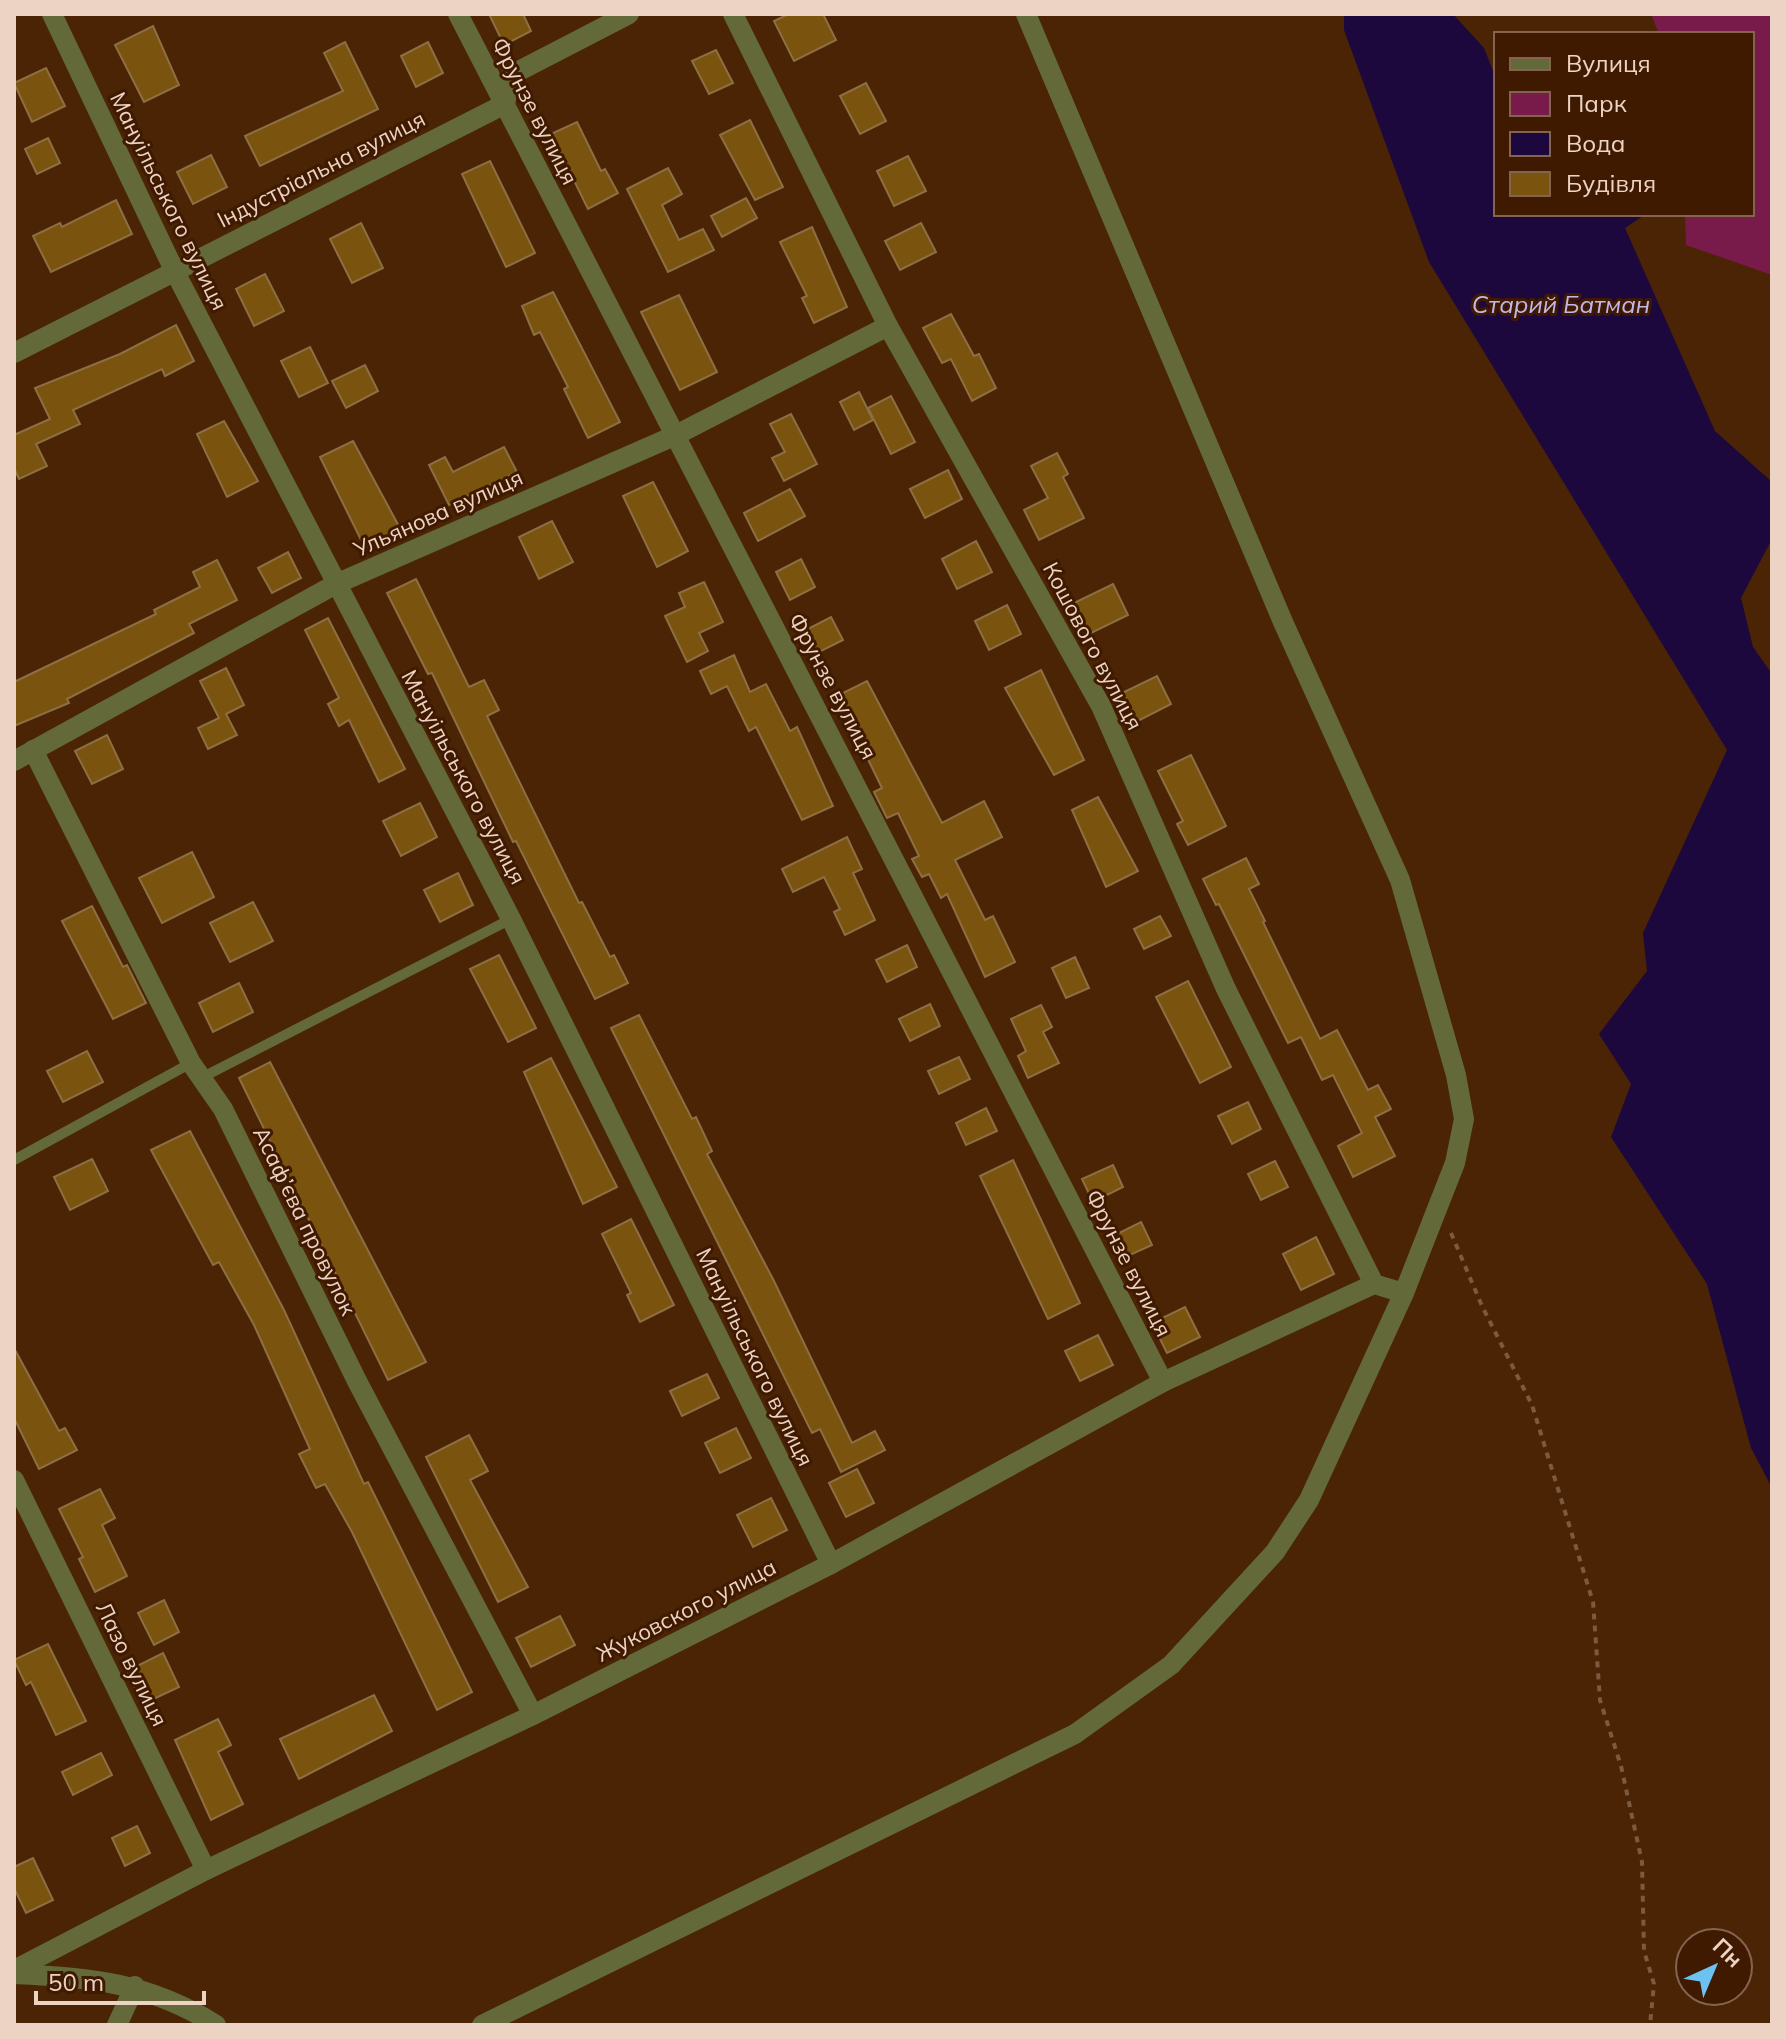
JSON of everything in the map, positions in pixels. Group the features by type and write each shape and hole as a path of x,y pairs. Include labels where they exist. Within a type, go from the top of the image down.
{"street":[{"name":"Мануільського вулиця","path":"52,14 174,270 511,919 831,1564"},
{"name":"Фрунзе вулиця","path":"458,14 674,436 822,715 1163,1382"},
{"path":"505,104 511,75 629,14"},
{"name":"Кошового вулиця","path":"733,14 888,326 1101,706 1226,989 1374,1284"},
{"path":"482,2025 1075,1734 1171,1665 1275,1552 1309,1500 1404,1293 1455,1163 1464,1119 1456,1075 1400,880 1283,622 1026,14"},
{"name":"Індустріальна вулиця","path":"14,353 505,104"},
{"name":"Ульянова вулиця","path":"14,761 336,584 674,436 888,326"},
{"name":"Асаф’єва провулок","path":"33,750 196,1070 223,1109 358,1383 533,1715"},
{"path":"1374,1284 1404,1293"},
{"name":"Жуковского улица","path":"14,1972 206,1870 533,1715 831,1564 1163,1382 1374,1284"},
{"name":"Лазо вулиця","path":"14,1480 206,1870"},
{"path":"14,1972 135,1986 187,2016 216,2025"},
{"path":"117,2025 135,1986"}],"lane":[{"path":"14,1160 511,919"}],"path":[{"path":"1438,1210 1457,1243 1482,1306 1532,1405 1593,1602 1600,1700 1621,1766 1642,1862 1644,1951 1654,1984 1650,2025"}],"green space":[{"path":"1651,14 1772,14 1772,275 1686,245 1685,216 1754,216 1754,32 1658,32"}],"water":[{"name":"Старий Батман","path":"1344,14 1453,14 1484,48 1494,73 1494,216 1643,216 1625,228 1715,431 1772,482 1772,539 1741,598 1753,647 1772,674 1772,1488 1751,1448 1707,1284 1611,1137 1631,1084 1599,1034 1647,971 1643,933 1727,750 1429,262 1344,30"}],"building":[{"path":"489,14 523,14 531,31 504,45"},
{"path":"789,14 823,14 836,40 794,61 774,21"},
{"path":"153,26 179,85 144,102 115,45"},
{"path":"345,42 378,109 260,166 245,136 343,91 324,53"},
{"path":"428,42 443,73 416,87 401,56"},
{"path":"716,50 733,83 709,94 692,61"},
{"path":"46,68 65,106 32,122 14,83"},
{"path":"866,83 886,121 860,134 840,96"},
{"path":"750,120 783,187 755,200 720,135"},
{"path":"577,122 601,171 605,169 618,193 588,209 551,134"},
{"path":"48,138 60,163 37,174 25,149"},
{"path":"211,155 227,187 193,204 177,172"},
{"path":"908,156 926,191 894,206 877,171"},
{"path":"490,161 535,253 506,267 462,174"},
{"path":"668,168 682,194 662,205 679,240 703,229 714,250 668,272 627,189"},
{"path":"746,198 757,218 722,237 711,216"},
{"path":"116,200 132,234 51,272 33,236 60,223 62,227"},
{"path":"361,223 383,268 352,283 330,239"},
{"path":"921,223 936,252 900,270 885,241"},
{"path":"812,227 847,307 814,323 802,298 807,296 780,242"},
{"path":"265,274 284,311 254,326 236,289"},
{"path":"553,292 620,422 588,438 564,389 568,387 540,332 534,335 522,306"},
{"path":"679,295 717,372 680,390 641,312"},
{"path":"951,314 974,356 979,354 996,388 972,401 951,359 942,363 923,328"},
{"path":"176,325 194,361 165,376 162,369 73,410 80,424 36,444 47,466 19,479 14,468 14,435 50,419 35,388 120,354"},
{"path":"310,347 328,383 299,397 281,361"},
{"path":"365,365 378,391 346,408 332,381"},
{"path":"859,392 873,420 854,430 840,402"},
{"path":"891,396 915,442 891,454 868,408"},
{"path":"791,414 817,464 784,481 772,458 785,452 770,424"},
{"path":"224,421 258,481 227,497 197,434"},
{"path":"353,441 401,530 365,548 320,457"},
{"path":"504,447 517,472 449,505 429,465 445,457 453,472"},
{"path":"1057,453 1068,474 1063,477 1084,518 1039,540 1024,510 1048,498 1031,466"},
{"path":"948,470 962,499 925,518 910,489"},
{"path":"653,482 688,551 657,567 623,496"},
{"path":"790,489 805,516 758,541 744,513"},
{"path":"552,521 573,562 539,579 519,537"},
{"path":"976,541 992,572 957,589 942,559"},
{"path":"288,552 301,578 272,593 258,568"},
{"path":"801,559 815,587 790,600 776,572"},
{"path":"217,560 237,600 189,624 194,633 67,699 69,703 14,726 14,682 156,614 154,610 200,587 193,572"},
{"path":"416,579 469,687 484,680 499,710 487,716 579,903 582,902 610,957 614,955 628,983 595,999 516,841 513,842 432,673 428,674 387,593"},
{"path":"704,582 723,622 699,633 708,651 687,662 665,616 685,607 679,593"},
{"path":"1113,584 1128,615 1087,635 1072,604"},
{"path":"1007,605 1021,634 989,650 975,621"},
{"path":"831,617 843,640 817,653 806,630"},
{"path":"328,618 405,769 379,782 349,720 339,726 328,704 339,698 305,630"},
{"path":"734,655 750,692 766,684 790,731 797,727 833,806 802,820 756,727 749,731 727,686 711,694 700,671"},
{"path":"226,668 244,705 226,714 237,735 208,749 198,728 219,718 200,681"},
{"path":"1041,670 1084,760 1054,775 1005,688"},
{"path":"1157,676 1171,704 1134,723 1120,694"},
{"path":"867,681 942,823 984,801 1002,837 955,860 985,920 993,916 1015,962 985,977 947,894 941,898 929,874 922,877 912,859 919,856 898,813 887,818 874,792 882,788 837,696"},
{"path":"107,735 123,769 92,784 75,751"},
{"path":"1191,755 1226,826 1188,845 1177,824 1183,821 1158,771"},
{"path":"1098,797 1138,871 1106,887 1072,810"},
{"path":"420,803 437,837 401,856 383,821"},
{"path":"847,837 862,869 853,873 875,920 845,935 834,912 840,909 824,877 793,892 782,869"},
{"path":"192,852 214,897 162,923 139,878"},
{"path":"1246,858 1259,884 1249,889 1320,1039 1337,1030 1368,1090 1378,1085 1391,1109 1375,1117 1395,1156 1353,1177 1338,1146 1362,1133 1333,1075 1322,1080 1301,1037 1288,1043 1219,904 1216,905 1203,879"},
{"path":"458,873 473,905 440,922 424,890"},
{"path":"253,902 273,941 230,962 210,923"},
{"path":"92,906 123,967 127,965 146,1003 113,1019 62,921"},
{"path":"1160,916 1171,936 1144,949 1134,929"},
{"path":"907,945 917,967 887,982 876,960"},
{"path":"499,955 536,1028 508,1042 470,969"},
{"path":"1075,957 1089,988 1066,998 1052,968"},
{"path":"1188,981 1231,1067 1200,1083 1156,997"},
{"path":"239,983 253,1012 213,1032 199,1003"},
{"path":"930,1004 940,1026 910,1041 899,1019"},
{"path":"1041,1005 1052,1027 1043,1032 1059,1063 1028,1078 1018,1056 1026,1051 1011,1019"},
{"path":"639,1015 692,1119 696,1117 712,1151 707,1154 774,1281 852,1443 875,1431 885,1450 841,1472 820,1429 812,1433 611,1028"},
{"path":"87,1051 103,1082 63,1102 47,1071"},
{"path":"959,1057 970,1079 939,1094 928,1071"},
{"path":"551,1058 617,1187 583,1204 524,1072"},
{"path":"270,1062 426,1362 388,1380 239,1078"},
{"path":"1248,1102 1261,1129 1232,1144 1218,1116"},
{"path":"986,1108 997,1131 966,1145 956,1123"},
{"path":"190,1131 284,1310 364,1484 368,1482 472,1692 437,1710 352,1532 325,1484 316,1488 299,1454 310,1449 254,1325 219,1262 213,1265 151,1150"},
{"path":"92,1159 108,1191 70,1210 54,1177"},
{"path":"1013,1160 1080,1303 1048,1319 980,1176"},
{"path":"1275,1161 1288,1187 1261,1200 1248,1174"},
{"path":"1113,1165 1123,1187 1093,1202 1082,1179"},
{"path":"631,1219 674,1305 640,1322 627,1295 631,1293 602,1234"},
{"path":"1141,1222 1152,1245 1121,1259 1111,1237"},
{"path":"1316,1237 1334,1274 1301,1290 1283,1254"},
{"path":"1185,1307 1200,1337 1167,1353 1152,1323"},
{"path":"1098,1335 1113,1365 1080,1381 1065,1351"},
{"path":"14,1348 59,1431 65,1428 77,1450 39,1469 14,1418"},
{"path":"707,1374 719,1398 682,1416 670,1391"},
{"path":"736,1428 751,1458 720,1473 705,1443"},
{"path":"469,1435 488,1471 470,1480 528,1587 498,1602 426,1457"},
{"path":"857,1469 874,1503 846,1517 829,1483"},
{"path":"100,1489 115,1518 102,1525 127,1576 95,1592 79,1559 83,1557 59,1509"},
{"path":"771,1498 787,1530 753,1547 737,1515"},
{"path":"164,1600 179,1632 154,1645 138,1613"},
{"path":"560,1616 575,1645 531,1667 516,1638"},
{"path":"48,1644 86,1721 56,1735 31,1682 26,1685 14,1660"},
{"path":"163,1653 179,1687 143,1704 127,1671"},
{"path":"374,1695 392,1731 299,1779 280,1739"},
{"path":"218,1719 231,1745 218,1752 243,1804 211,1820 175,1740"},
{"path":"101,1753 112,1775 73,1795 62,1772"},
{"path":"137,1826 150,1853 125,1866 112,1838"},
{"path":"33,1858 53,1900 26,1913 14,1888 14,1867"}]}
